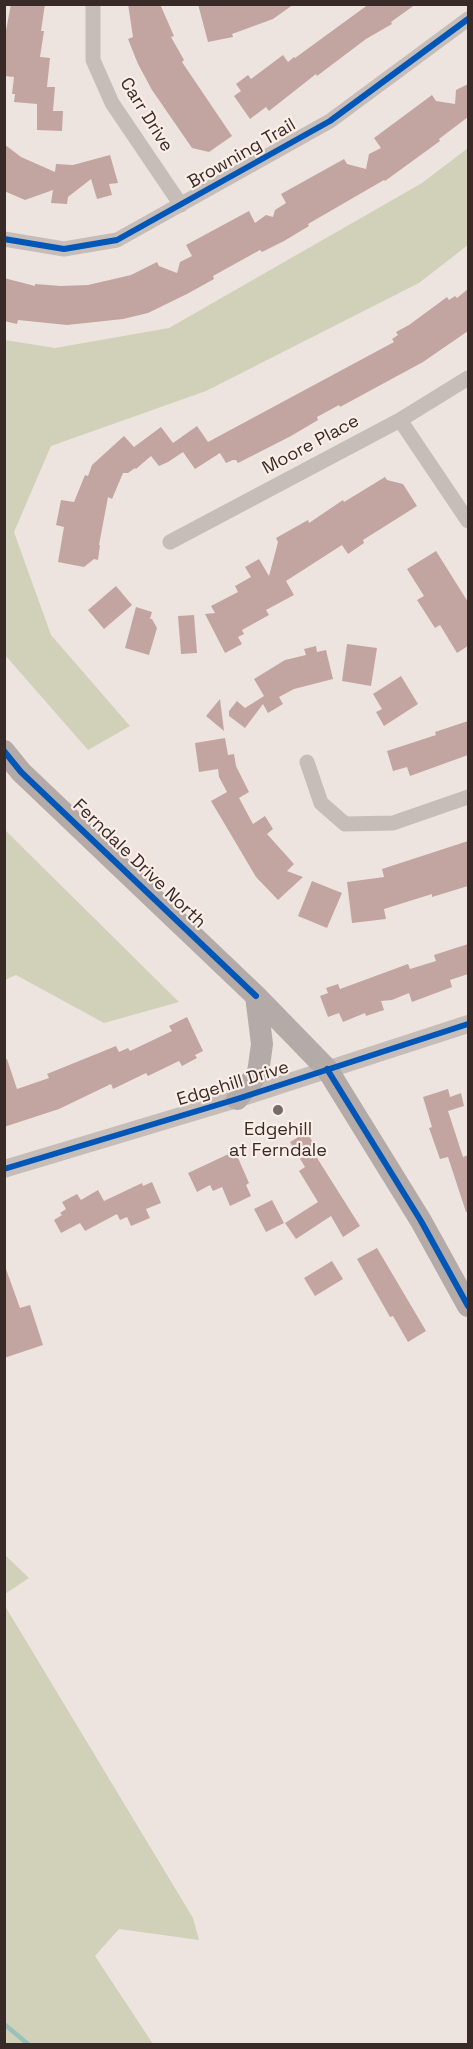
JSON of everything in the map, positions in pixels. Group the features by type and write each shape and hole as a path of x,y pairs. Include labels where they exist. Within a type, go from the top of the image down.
{"main road":[{"name":"Ferndale Drive North","path":"4,751 21,772 256,996 327,1069 421,1221 468,1306"},
{"path":"237,1100 258,1073 262,1044 256,996"}],"street":[{"name":"Carr Drive","path":"93,4 93,60 112,103 182,205"},
{"name":"Browning Trail","path":"4,239 64,249 117,240 330,121 468,19"},
{"name":"Moore Place","path":"170,542 400,420 468,378"},
{"path":"400,420 468,521"},
{"path":"307,762 321,803 345,824 393,823 468,797"},
{"name":"Edgehill Drive","path":"4,1169 237,1100 468,1024"}],"green space":[{"path":"468,148 468,245 419,283 206,391 51,446 14,532 51,635 130,726 88,750 5,655 5,340 55,348 169,328 422,183"},
{"path":"4,830 179,1002 104,1023 16,975 5,980"},
{"path":"4,1554 29,1578 5,1594 4,1594"},
{"path":"5,1606 193,1918 199,1940 119,1929 95,1956 153,2044 5,2044"}],"building":[{"path":"11,4 45,4 40,57 50,58 47,87 55,87 53,111 63,111 62,131 37,130 37,104 14,102 15,94 12,94 14,77 4,76 6,44 4,41"},
{"path":"128,4 160,4 174,36 171,37 184,60 182,62 232,136 209,152 192,148 152,90 128,39 133,37"},
{"path":"198,4 294,4 273,19 232,34 233,37 208,42"},
{"path":"369,4 416,4 391,22 392,24 366,39 317,76 316,74 269,111 266,107 250,119 234,96 241,91 236,84 248,75 251,79 283,55 288,62 295,58"},
{"path":"468,84 468,117 439,139 440,141 385,181 308,224 309,226 284,241 262,252 260,250 213,276 214,279 187,294 148,313 123,319 67,325 18,320 17,324 4,321 4,278 35,286 35,284 88,285 131,275 157,262 159,266 177,273 180,262 192,256 186,245 249,211 255,223 266,215 273,217 275,210 286,203 281,194 344,159 347,164 366,169 369,154 381,148 374,138 432,95 436,101 455,104 456,90"},
{"path":"4,144 21,157 55,172 56,164 73,165 110,155 118,183 109,184 112,195 97,199 91,179 68,197 67,204 51,203 53,190 25,200 4,191"},
{"path":"468,289 468,331 423,362 317,417 318,420 291,436 238,463 233,460 226,463 220,453 195,469 183,452 159,466 151,456 136,469 123,473 112,499 108,497 98,560 94,559 84,567 58,562 64,527 56,525 61,500 74,502 85,475 88,476 92,465 124,436 134,447 161,427 173,443 197,426 208,442 394,342 392,339 398,335 396,332 447,297 449,300 455,296 457,298"},
{"path":"385,477 387,480 403,484 417,506 363,540 364,543 348,554 342,545 286,581 294,595 266,610 269,615 242,630 244,634 238,637 242,644 225,653 205,614 215,613 211,606 238,592 235,586 251,577 245,567 259,559 269,576 278,542 276,538 308,520 309,523 343,500 344,502"},
{"path":"436,551 468,602 468,646 457,653 440,625 435,628 417,600 424,596 407,569"},
{"path":"116,586 132,605 104,629 88,610"},
{"path":"136,607 152,612 150,619 157,628 149,655 125,648"},
{"path":"194,615 197,653 181,654 178,616"},
{"path":"347,644 377,648 371,686 342,681"},
{"path":"316,646 317,652 326,650 333,679 294,689 279,697 283,704 268,713 263,704 245,728 229,716 229,711 237,701 245,708 264,696 254,679 285,660 306,655 304,649"},
{"path":"401,676 418,704 384,726 376,712 382,709 373,694"},
{"path":"220,699 224,731 206,716"},
{"path":"468,721 468,755 410,776 407,767 393,771 387,751 436,735 435,732"},
{"path":"225,738 228,755 234,754 236,766 249,792 239,798 253,824 265,816 273,829 267,834 294,864 287,871 303,877 278,900 256,877 211,801 227,792 219,777 218,769 199,772 195,743"},
{"path":"468,841 468,886 384,909 386,919 352,923 347,882 384,877 382,869"},
{"path":"312,881 342,893 327,928 298,916"},
{"path":"468,944 468,974 450,980 452,987 412,1002 409,993 392,1000 381,1001 384,1010 366,1016 365,1013 343,1022 339,1013 328,1017 320,996 328,993 326,988 338,984 340,989 408,964 410,969 436,961 434,955"},
{"path":"187,1017 203,1051 195,1055 197,1058 182,1066 179,1061 148,1076 146,1073 113,1089 111,1084 59,1109 4,1127 4,1059 7,1059 17,1089 49,1078 47,1074 116,1046 119,1052 128,1048 130,1051 172,1031 169,1026"},
{"path":"448,1089 450,1097 461,1093 464,1106 448,1111 463,1157 468,1155 468,1212 466,1212 448,1157 440,1159 429,1128 432,1127 423,1097"},
{"path":"307,1132 316,1148 312,1150 360,1226 343,1237 331,1216 296,1239 285,1223 318,1202 299,1171 305,1167 290,1142"},
{"path":"235,1151 249,1183 246,1185 251,1196 230,1206 222,1187 213,1191 210,1185 197,1192 188,1173"},
{"path":"152,1182 161,1203 146,1209 150,1218 131,1226 127,1217 120,1220 117,1214 85,1231 80,1223 61,1233 54,1220 66,1209 62,1202 77,1194 81,1200 98,1190 104,1201 142,1183 143,1186"},
{"path":"272,1200 284,1223 266,1232 254,1209"},
{"path":"377,1248 426,1331 408,1342 393,1316 390,1317 357,1259"},
{"path":"332,1261 343,1279 315,1296 304,1278"},
{"path":"6,1269 20,1308 30,1305 43,1345 4,1358 4,1270"}],"waterway":[{"path":"4,2024 28,2044"}],"cycle path":[{"path":"4,239 64,249 117,240 330,121 468,19"},
{"path":"4,751 21,772 256,996"},
{"path":"4,1169 237,1099 468,1024"},
{"path":"327,1069 421,1221 468,1306"}],"place":[{"name":"Edgehill at Ferndale","path":"278,1110"}]}
